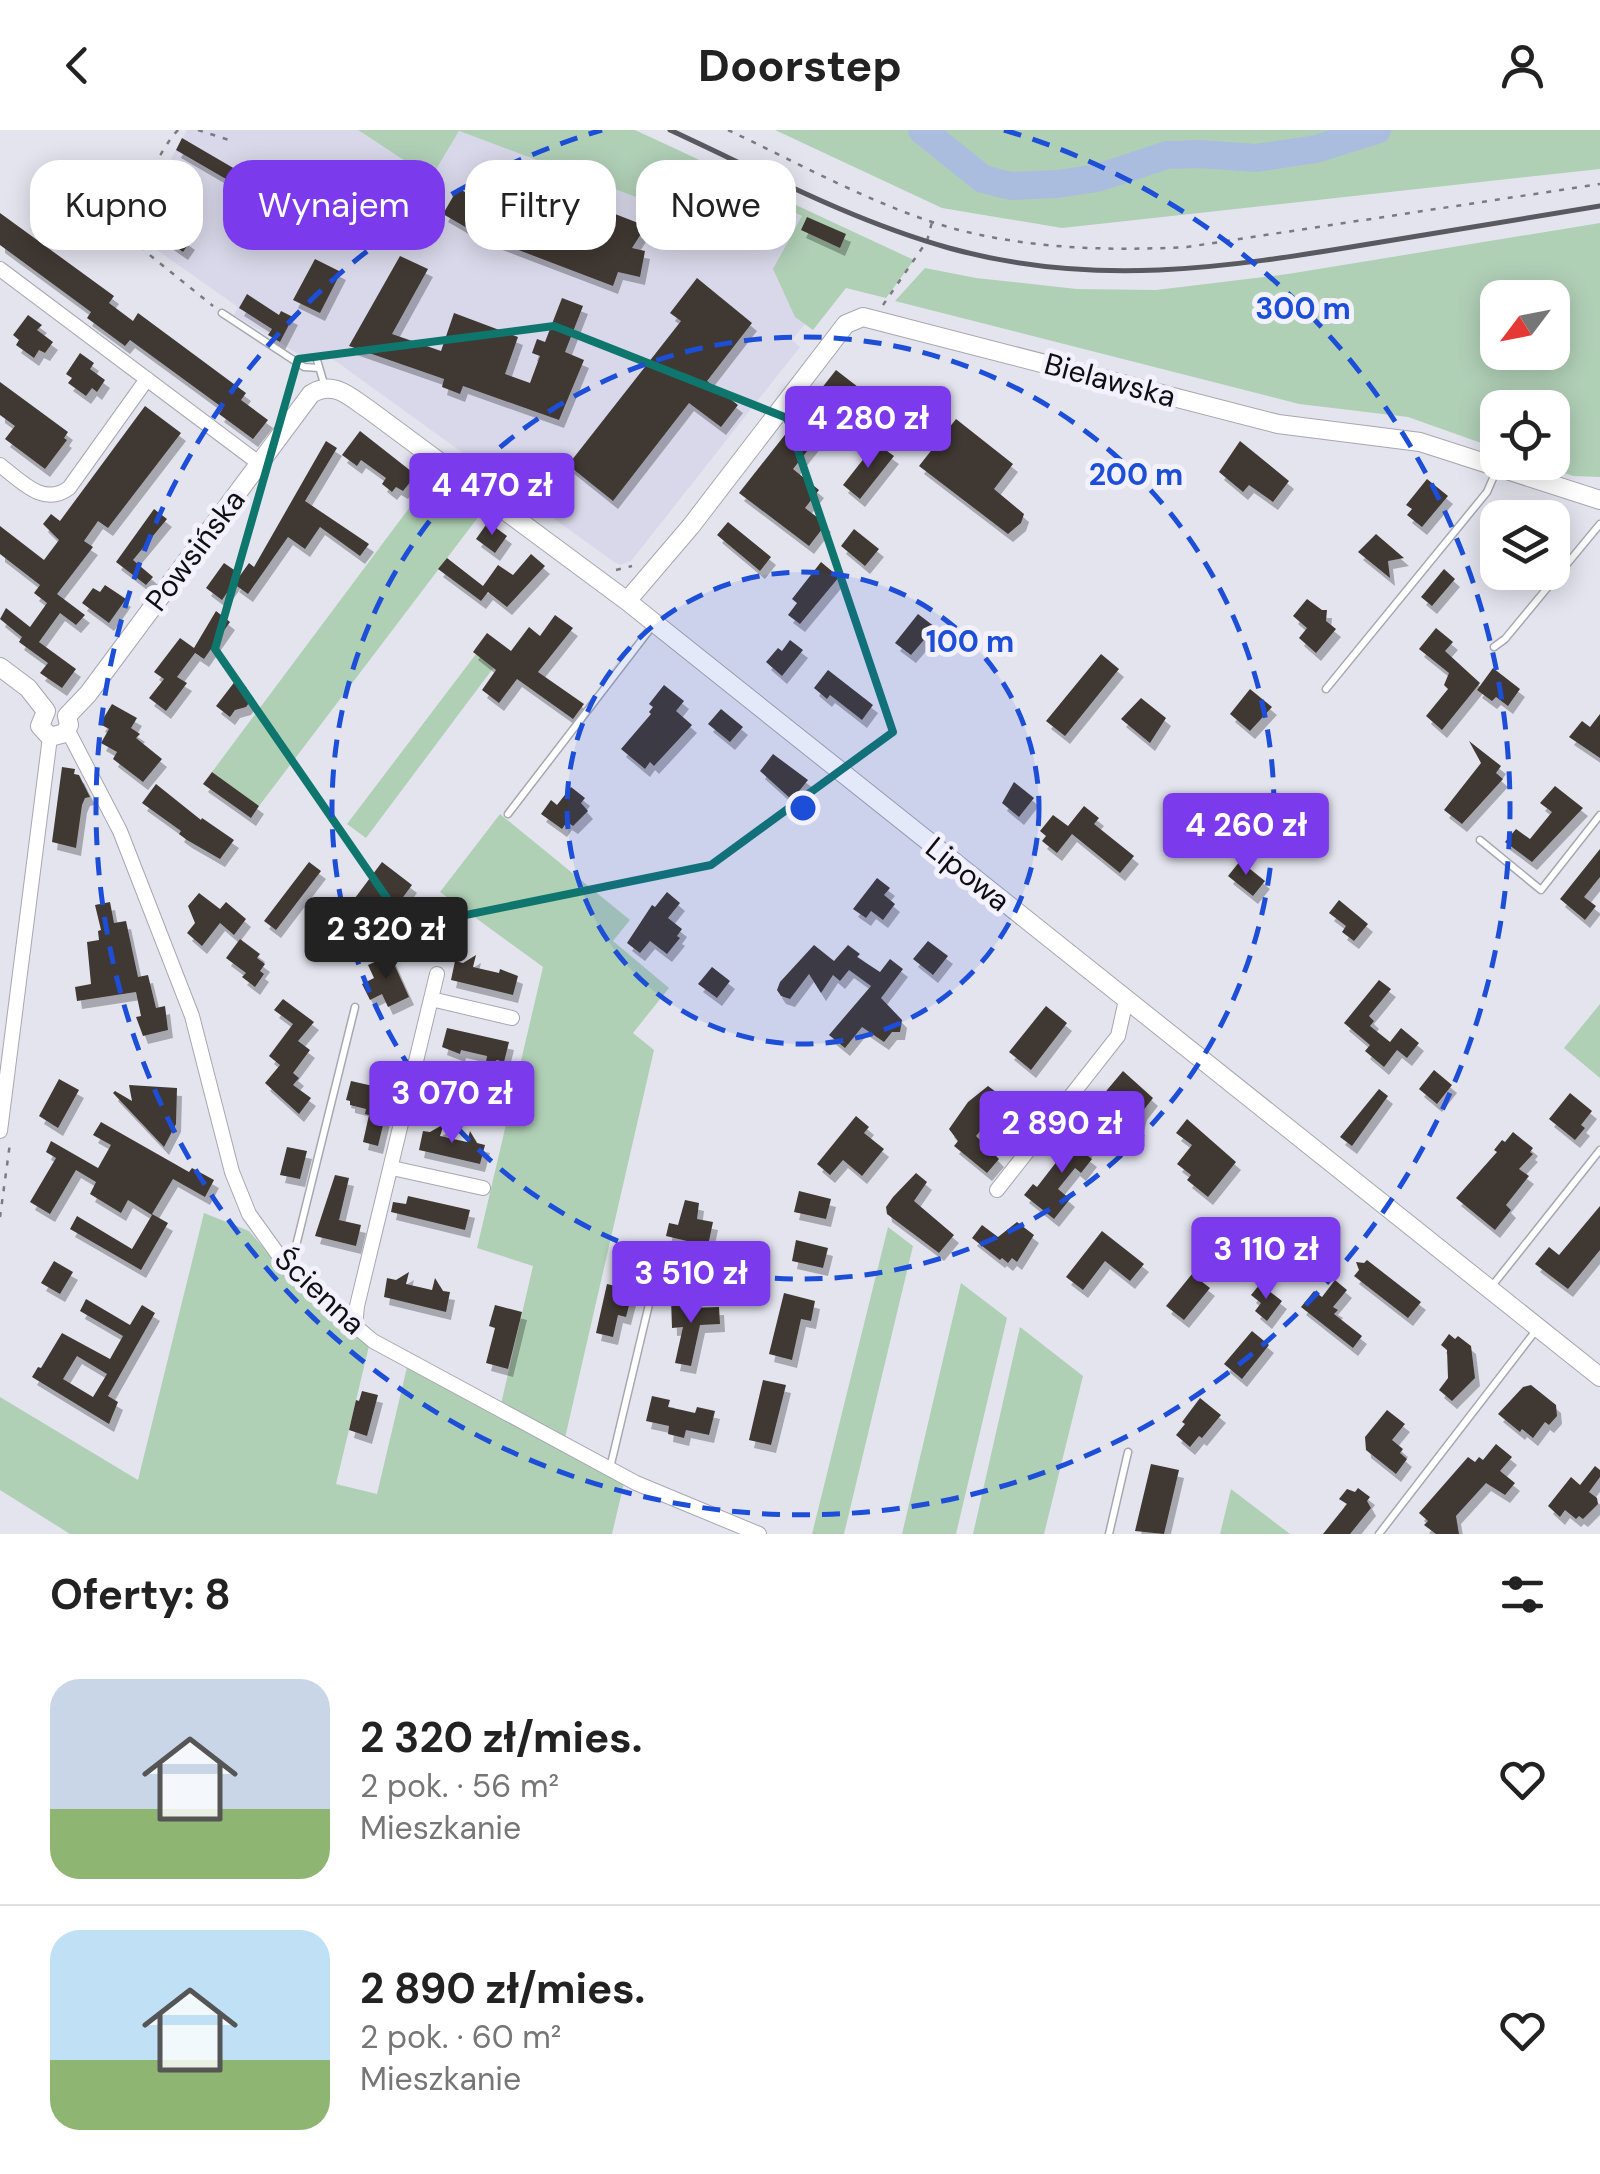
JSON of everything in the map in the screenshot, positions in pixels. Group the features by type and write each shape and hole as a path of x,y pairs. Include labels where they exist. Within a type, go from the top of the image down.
{"street":[{"path":"0,268 260,464"},
{"path":"628,600 691,526 846,324 856,318 876,320"},
{"name":"Bielawska","path":"876,320 1278,424 1420,442 1480,462"},
{"path":"0,465 40,495 60,494 69,488 147,379"},
{"name":"Powsińska","path":"61,727 311,394 326,387"},
{"name":"Lipowa","path":"326,387 368,409 628,600 1600,1377"},
{"name":"Bielawska","path":"1536,480 1600,500"},
{"path":"0,667 28,688 46,711 57,709 61,727 0,1131"},
{"name":"Ścienna","path":"61,727 120,831 192,1016 232,1172 249,1214 290,1271 373,1341 610,1469 759,1534"},
{"path":"355,1327 437,974"},
{"path":"431,1000 512,1018"},
{"path":"998,1190 1118,1036 1126,1000"},
{"path":"392,1168 483,1188"}],"lane":[{"path":"222,313 304,368 318,364 326,387"},
{"path":"1326,688 1487,492 1492,480"},
{"path":"1494,647 1505,640 1600,524"},
{"path":"508,814 655,623"},
{"path":"1480,840 1541,890 1600,815"},
{"path":"290,1271 355,1007"},
{"path":"1489,1290 1600,1150"},
{"path":"610,1469 656,1274"},
{"path":"1379,1534 1538,1328"},
{"path":"1109,1534 1128,1452"}],"path":[{"path":"178,130 159,160 133,220 132,235 146,252 222,313"},
{"path":"198,130 229,140"},
{"path":"728,130 932,222 996,238 1063,248 1187,247 1600,184"},
{"path":"876,320 926,241 932,222"},
{"path":"614,570 637,564 650,574"}],"highlighted area":[{"path":"554,326 787,418 893,732 711,865 407,927 215,649 298,359"}],"shaded area":[{"path":"187,130 358,130 404,160 223,160 223,250 445,250 445,160 442,160 459,131 538,160 465,160 465,250 616,250 616,189 636,196 636,250 796,250 796,214 803,217 795,317 805,324 792,340 800,347 631,561 620,565 330,357 310,361 234,315 238,307 157,250 203,250 203,160 171,159"}],"green space":[{"path":"358,130 635,130 699,160 636,160 636,197 616,189 616,160 537,160 459,131 442,160 404,160"},
{"path":"775,130 1600,130 1600,169 1062,228 942,208"},
{"path":"796,205 914,260 886,298 846,288 813,330 795,317 773,269 783,250 796,250 796,227 802,216 796,213"},
{"path":"1600,223 1600,477 1570,475 1570,390 1480,390 1480,443 1408,417 1299,404 895,301 925,268 1077,289 1156,290 1288,274"},
{"path":"436,472 485,508 259,806 212,772"},
{"path":"476,654 494,667 366,838 347,824"},
{"path":"500,814 630,920 613,941 669,988 633,1033 654,1050 565,1438 501,1404 533,1266 477,1248 543,967 440,892"},
{"path":"1600,1004 1600,1078 1564,1048"},
{"path":"204,1213 249,1231 309,1300 369,1346 336,1484 377,1494 407,1367 624,1483 612,1534 70,1534 0,1490 0,1397 138,1480"},
{"path":"888,1227 913,1246 844,1534 812,1534"},
{"path":"961,1283 1007,1318 956,1534 902,1534"},
{"path":"1020,1327 1083,1376 1044,1534 973,1534"},
{"path":"1231,1489 1290,1534 1220,1534"}],"building":[{"path":"182,138 223,162 223,177 203,166 203,160 193,160 176,150"},
{"path":"458,188 465,192 465,227 445,215"},
{"path":"0,213 30,235 30,250 51,250 114,296 109,303 133,321 138,313 246,393 241,400 268,420 253,439 219,414 223,408 130,340 125,346 87,318 91,312 0,245"},
{"path":"616,214 636,222 632,248 645,251 640,277 618,272 613,286 518,250 616,250"},
{"path":"807,217 846,234 840,248 801,230"},
{"path":"400,256 428,269 392,334 441,351 454,313 518,337 505,374 530,383 540,356 532,353 537,339 545,342 562,298 583,306 565,352 584,360 559,420 463,386 460,394 442,387 444,379 349,346"},
{"path":"315,259 341,272 320,313 293,300"},
{"path":"697,278 752,323 707,381 738,405 721,427 689,403 613,501 568,465 681,321 670,313"},
{"path":"247,294 279,315 281,311 293,317 280,342 268,335 272,329 239,308"},
{"path":"28,315 42,325 37,330 53,342 45,353 39,350 34,358 16,345 19,340 13,335"},
{"path":"80,353 94,363 90,369 105,380 97,392 92,388 86,396 68,383 72,378 66,374"},
{"path":"836,370 858,387 793,469 819,490 805,508 826,524 809,546 739,493"},
{"path":"0,382 68,432 64,438 67,440 45,469 5,439 15,426 0,415"},
{"path":"145,406 181,433 108,528 98,521 84,541 93,547 57,594 85,615 76,625 60,613 39,642 76,669 62,688 40,673 48,663 19,642 22,637 0,619 6,608 30,627 47,603 34,593 40,585 0,554 0,526 44,560 59,540 43,524 51,514 60,521"},
{"path":"956,419 1013,464 994,489 1024,514 1021,523 1008,534 919,466"},
{"path":"360,431 416,475 403,491 396,487 392,492 382,484 386,478 361,460 357,466 342,455"},
{"path":"326,441 337,448 305,501 369,544 360,556 320,527 305,549 288,537 248,594 234,584 249,563 254,567"},
{"path":"1240,441 1289,481 1273,502 1249,485 1243,492 1219,472"},
{"path":"876,443 894,456 860,499 843,485"},
{"path":"1427,479 1448,496 1422,527 1407,515 1412,509 1406,505"},
{"path":"154,509 167,519 133,560 153,577 146,585 116,562"},
{"path":"488,522 507,536 495,553 476,539"},
{"path":"728,522 771,557 760,571 717,535"},
{"path":"854,529 879,549 865,566 841,546"},
{"path":"1376,534 1404,558 1388,561 1390,578 1358,552"},
{"path":"531,554 545,566 507,607 488,592 481,601 438,569 447,558 483,586 498,565 513,575"},
{"path":"821,562 839,577 800,624 788,615 797,603 792,599"},
{"path":"224,563 240,574 222,600 206,588"},
{"path":"1444,569 1455,579 1432,606 1421,597"},
{"path":"105,585 126,599 109,623 82,603 93,588 100,592"},
{"path":"1307,599 1327,610 1326,621 1336,629 1316,653 1299,638 1307,628 1293,616"},
{"path":"216,611 230,622 204,659 195,653 177,677 187,683 166,711 149,698 164,679 154,672 180,638 194,648"},
{"path":"918,614 935,627 911,655 895,643"},
{"path":"555,615 573,628 538,672 584,704 573,719 517,679 499,703 482,690 496,670 473,652 487,633 511,651 529,627 540,636"},
{"path":"1436,628 1453,642 1445,651 1480,683 1442,730 1426,716 1448,689 1444,685 1449,673 1419,649"},
{"path":"790,640 803,650 782,676 766,662"},
{"path":"1101,654 1119,669 1065,736 1046,721"},
{"path":"1493,668 1520,689 1508,706 1477,690"},
{"path":"828,670 873,705 862,720 830,695 827,699 814,688"},
{"path":"236,680 247,688 243,693 252,699 230,717 216,706"},
{"path":"664,685 684,701 676,711 692,725 654,766 650,762 645,769 621,749 651,714 653,707 649,704"},
{"path":"1250,689 1272,707 1250,731 1230,714"},
{"path":"1141,698 1166,718 1150,743 1121,719"},
{"path":"112,704 137,718 131,728 140,734 136,738 162,759 143,782 113,759 117,752 101,743 109,729 100,724"},
{"path":"721,709 743,727 730,742 708,724"},
{"path":"1600,714 1600,758 1569,737 1582,721 1590,727"},
{"path":"1469,741 1501,766 1496,773 1503,779 1462,824 1444,810 1481,763"},
{"path":"773,754 808,780 792,800 760,771"},
{"path":"62,767 75,769 74,774 79,775 90,797 82,805 76,848 52,842"},
{"path":"212,772 259,806 251,818 203,784"},
{"path":"1014,782 1034,798 1019,817 1002,803"},
{"path":"156,784 234,840 220,859 187,840 179,834 181,831 142,803"},
{"path":"1555,786 1583,808 1532,862 1505,842 1516,829 1530,839 1552,812 1540,803"},
{"path":"571,787 585,798 581,803 588,811 573,826 567,822 562,829 541,814 551,800 557,805"},
{"path":"1084,806 1099,818 1094,824 1134,856 1120,873 1072,834 1057,853 1042,841 1046,836 1040,831 1053,815 1068,826"},
{"path":"1600,849 1600,877 1584,897 1596,906 1585,920 1560,899"},
{"path":"1240,861 1265,881 1253,896 1228,876"},
{"path":"309,862 321,871 276,930 264,921"},
{"path":"382,862 412,885 392,912 378,902 363,923 346,910"},
{"path":"877,878 890,888 884,895 895,904 883,920 871,911 866,918 853,909"},
{"path":"667,892 680,903 668,918 682,929 677,936 680,938 667,954 650,941 640,953 627,943 652,905 655,907"},
{"path":"199,893 220,909 226,902 246,919 234,935 220,923 202,946 187,933 195,923 188,906"},
{"path":"1339,900 1368,924 1354,941 1342,932 1346,926 1329,913"},
{"path":"110,902 114,923 126,921 138,977 148,975 156,1008 165,1006 168,1030 143,1036 136,1017 141,1016 136,992 77,1001 75,987 91,984 87,942 99,940 101,930 95,905"},
{"path":"240,939 260,954 257,958 265,964 260,971 264,974 255,987 242,977 246,973 226,958"},
{"path":"928,941 948,956 933,975 913,959"},
{"path":"814,945 834,961 848,945 860,954 857,957 880,972 890,959 903,969 881,998 902,1020 900,1032 892,1032 884,1042 862,1027 845,1048 829,1035 871,986 849,970 840,981 833,975 821,993 809,974 790,999 781,996 777,990 780,982"},
{"path":"390,955 409,997 388,1007 382,994 370,1000 362,984 374,978 368,965"},
{"path":"476,955 473,967 499,973 500,969 518,976 513,995 451,980 455,961 463,963"},
{"path":"712,967 730,981 717,998 698,984"},
{"path":"1379,980 1391,989 1369,1016 1374,1021 1370,1026 1390,1042 1401,1028 1419,1043 1407,1058 1397,1050 1384,1067 1365,1051 1370,1045 1344,1023"},
{"path":"283,999 314,1022 298,1041 310,1050 293,1073 299,1078 293,1085 311,1098 299,1114 265,1083 280,1065 269,1056 293,1024 274,1010"},
{"path":"1046,1006 1067,1023 1031,1070 1009,1052"},
{"path":"447,1028 509,1042 504,1062 497,1060 485,1068 487,1056 461,1050 460,1054 442,1047"},
{"path":"1434,1070 1452,1085 1437,1104 1419,1089"},
{"path":"1123,1071 1153,1098 1142,1112 1138,1126 1122,1138 1111,1129 1114,1125 1095,1110"},
{"path":"59,1079 79,1090 58,1128 39,1116"},
{"path":"351,1081 373,1086 371,1095 389,1100 378,1146 363,1142 369,1115 365,1114 366,1109 346,1100"},
{"path":"129,1085 177,1088 176,1124 164,1147 113,1093 132,1101"},
{"path":"988,1086 1000,1095 980,1120 986,1124 976,1136 999,1159 987,1173 954,1146 958,1141 949,1129 968,1102"},
{"path":"1379,1089 1388,1096 1352,1146 1340,1137"},
{"path":"1570,1093 1592,1111 1575,1140 1549,1119"},
{"path":"856,1116 869,1127 864,1133 884,1149 862,1176 843,1160 830,1175 817,1164"},
{"path":"1187,1119 1236,1162 1208,1197 1187,1180 1191,1175 1177,1164 1192,1145 1176,1133"},
{"path":"101,1122 189,1172 192,1168 214,1180 205,1197 173,1179 152,1214 168,1223 141,1270 70,1229 77,1216 132,1249 152,1215 128,1200 121,1213 90,1194 96,1182 76,1170 50,1214 30,1202 56,1158 46,1152 51,1141 98,1168 111,1145 93,1135"},
{"path":"444,1124 440,1136 467,1142 470,1131 477,1143 485,1145 480,1164 419,1150 423,1131 430,1132"},
{"path":"1091,1125 1100,1132 1084,1153 1092,1159 1081,1173 1075,1168 1058,1189 1070,1199 1054,1219 1024,1195 1033,1184 1037,1187 1071,1143 1075,1145"},
{"path":"1513,1132 1533,1148 1533,1154 1519,1169 1529,1176 1506,1205 1511,1210 1495,1230 1456,1198 1497,1152 1494,1150 1502,1140 1505,1142"},
{"path":"287,1147 307,1151 300,1179 280,1175"},
{"path":"916,1173 927,1182 914,1201 954,1235 939,1253 887,1214 886,1207 893,1197"},
{"path":"335,1175 349,1178 339,1220 361,1225 356,1246 315,1236"},
{"path":"799,1191 831,1199 826,1219 794,1212"},
{"path":"408,1196 470,1210 465,1230 391,1212 393,1202 406,1204"},
{"path":"685,1200 699,1203 697,1219 713,1222 709,1241 715,1242 708,1274 692,1271 696,1253 691,1242 666,1236 669,1223 678,1225"},
{"path":"1600,1206 1600,1250 1568,1289 1535,1264 1549,1247 1559,1255"},
{"path":"1017,1222 1034,1235 1017,1262 1012,1258 1008,1263 1000,1260 972,1238 982,1225 998,1237"},
{"path":"1234,1230 1248,1241 1225,1270 1206,1255 1224,1234 1228,1237"},
{"path":"1102,1231 1144,1264 1130,1281 1105,1261 1083,1290 1066,1277"},
{"path":"796,1240 828,1248 823,1268 792,1261"},
{"path":"1367,1260 1421,1302 1408,1318 1354,1276 1359,1270 1356,1262"},
{"path":"54,1261 73,1272 60,1294 41,1283"},
{"path":"409,1272 406,1284 432,1290 435,1278 443,1291 450,1292 446,1312 384,1297 387,1278 396,1280"},
{"path":"1192,1274 1210,1288 1184,1320 1166,1306"},
{"path":"1335,1280 1347,1290 1333,1307 1338,1310 1334,1314 1362,1336 1353,1348 1301,1307 1314,1291 1322,1297"},
{"path":"607,1284 633,1290 626,1317 618,1315 613,1337 596,1333"},
{"path":"1260,1284 1282,1301 1267,1321 1255,1311 1261,1303 1251,1295"},
{"path":"784,1293 815,1301 811,1321 801,1319 792,1360 769,1354"},
{"path":"688,1298 689,1308 719,1307 720,1324 700,1325 691,1366 675,1363 683,1327 672,1328 671,1299"},
{"path":"86,1299 130,1325 142,1305 155,1313 108,1396 118,1402 109,1424 32,1377 62,1333 110,1359 123,1336 80,1311","holes":["77,1356 107,1374 93,1397 63,1379"]},
{"path":"495,1305 522,1312 508,1369 486,1363 495,1328 489,1326"},
{"path":"1252,1331 1269,1345 1242,1379 1224,1364"},
{"path":"1449,1334 1471,1346 1475,1378 1452,1401 1439,1390 1448,1378 1447,1350 1441,1345"},
{"path":"763,1380 786,1385 771,1445 749,1440"},
{"path":"1531,1385 1556,1405 1557,1416 1549,1425 1545,1422 1533,1438 1498,1414 1523,1387"},
{"path":"362,1391 378,1395 367,1436 349,1430"},
{"path":"652,1396 670,1400 668,1407 695,1413 697,1407 715,1411 709,1435 686,1430 684,1438 668,1434 669,1426 646,1421"},
{"path":"1200,1398 1221,1415 1190,1447 1176,1435"},
{"path":"1387,1410 1405,1424 1392,1440 1403,1449 1400,1453 1407,1459 1396,1474 1366,1450 1365,1437"},
{"path":"1496,1444 1512,1457 1500,1471 1515,1483 1505,1495 1486,1483 1456,1516 1459,1534 1436,1534 1424,1525 1428,1521 1419,1513 1468,1457 1475,1462 1479,1457 1483,1460"},
{"path":"1151,1464 1179,1470 1164,1534 1135,1531"},
{"path":"1595,1466 1600,1477 1589,1492 1598,1504 1583,1519 1576,1519 1565,1510 1560,1517 1548,1506 1571,1477 1580,1485"},
{"path":"1358,1488 1370,1497 1367,1501 1371,1508 1350,1534 1323,1534 1347,1504 1339,1499 1347,1489 1355,1492"}],"waterway":[{"path":"922,130 983,179 1011,186 1097,178 1167,155 1256,158 1316,149 1377,130"}],"railway":[{"path":"670,130 807,195 913,237 1002,260 1055,268 1107,271 1211,266 1316,253 1600,206"}]}
